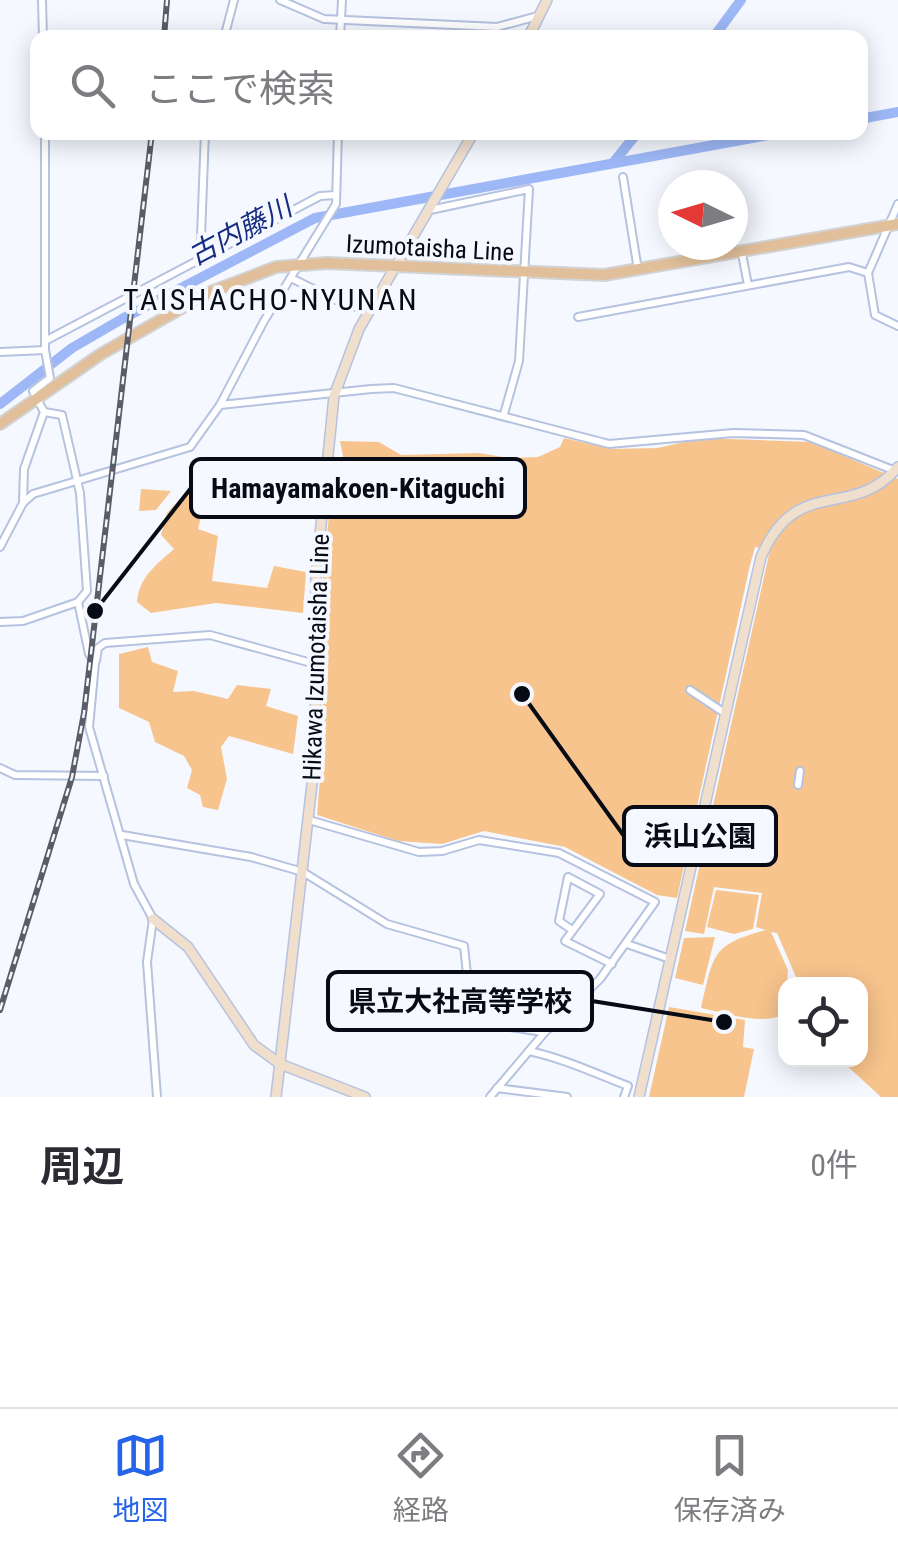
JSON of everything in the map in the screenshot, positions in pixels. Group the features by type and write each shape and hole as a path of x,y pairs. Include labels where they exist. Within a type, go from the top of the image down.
{"main road":[{"path":"532,30 547,0"},
{"name":"Hikawa Izumotaisha Line","path":"276,1097 315,758 317,558 334,396 350,347 469,140"},
{"name":"Izumotaisha Line","path":"748,253 893,225"},
{"name":"Izumotaisha Line","path":"0,424 101,354 208,293 276,267 394,266 604,276 707,260"},
{"path":"639,1097 761,557 780,522 815,501 864,492 897,470"},
{"path":"153,918 188,947 254,1045 280,1064 366,1097"}],"street":[{"path":"42,0 43,30"},
{"path":"226,30 234,0"},
{"path":"280,0 324,19 497,27 540,16"},
{"path":"340,30 342,0"},
{"path":"23,504 24,469 44,412 33,391 50,373 45,350 44,140"},
{"path":"200,263 205,140"},
{"path":"0,546 23,504 33,494 190,448 220,405 336,198 338,140"},
{"path":"623,177 638,272"},
{"path":"429,209 529,190 518,362 504,414"},
{"path":"0,352 45,350 320,196 336,198"},
{"path":"898,204 893,225 868,273 875,315 898,326"},
{"path":"743,260 748,285"},
{"path":"578,318 849,266 868,273"},
{"path":"291,278 350,307 372,306"},
{"path":"220,405 394,388 609,444 733,433 804,435 897,470"},
{"path":"0,622 24,622 78,602 87,589 77,478 62,415 44,412"},
{"path":"78,602 89,654 96,663"},
{"path":"157,1097 147,962 153,918 134,884 88,727 98,648 104,643 210,635 315,664"},
{"path":"690,690 728,715"},
{"path":"0,768 15,775 104,776"},
{"path":"798,785 800,771"},
{"path":"308,820 419,852 442,851 479,840 559,853 655,902 612,964 545,1032 490,1097"},
{"path":"122,834 251,857 303,872 388,924 464,946 472,1021 545,1032"},
{"path":"572,930 560,921 568,877 600,894 565,940 612,964"},
{"path":"627,944 670,960"},
{"path":"529,1050 611,1076 628,1086 624,1097"},
{"path":"497,1088 567,1097"}],"shaded area":[{"path":"564,438 611,449 657,448 703,438 811,442 898,479 898,1097 881,1097 848,1067 868,1067 868,977 796,977 777,933 771,932 788,970 788,977 778,977 778,1016 754,1019 701,1008 717,955 734,941 766,930 756,927 762,893 714,887 704,934 685,931 770,550 755,547 750,565 677,898 657,895 565,847 484,831 442,844 398,841 317,815 322,752 323,571 334,469 361,469 345,467 340,441 379,442 401,455 479,453 509,458 538,457 560,447"},
{"path":"141,489 171,491 156,510 139,511"},
{"path":"201,491 204,504 198,529 218,536 212,581 267,588 274,566 306,572 303,613 216,603 151,613 137,602 145,578 174,549 161,535 167,513 186,492"},
{"path":"148,647 152,662 178,671 173,692 194,691 228,699 237,685 271,689 266,706 298,716 293,754 229,736 221,747 227,779 218,810 203,807 200,795 187,788 192,770 184,756 155,742 149,722 119,708 119,654"},
{"path":"716,890 759,895 753,929 734,934 707,927"},
{"path":"715,937 703,985 675,978 684,938"},
{"path":"669,1007 745,1020 743,1047 754,1049 744,1097 649,1097"}],"waterway":[{"name":"古内藤川","path":"719,30 741,0"},
{"path":"868,118 898,112"},
{"name":"古内藤川","path":"613,163 632,140"},
{"name":"古内藤川","path":"0,404 72,348 315,218 741,140"}],"railway":[{"path":"165,30 167,0"},
{"path":"0,1010 72,777 84,713 151,140"}],"place":[{"name":"Hamayamakoen-Kitaguchi","path":"95,611"},
{"name":"浜山公園","path":"522,694"},
{"name":"県立大社高等学校","path":"724,1022"}],"district":[{"name":"TAISHACHO-NYUNAN","path":"271,299"}]}
